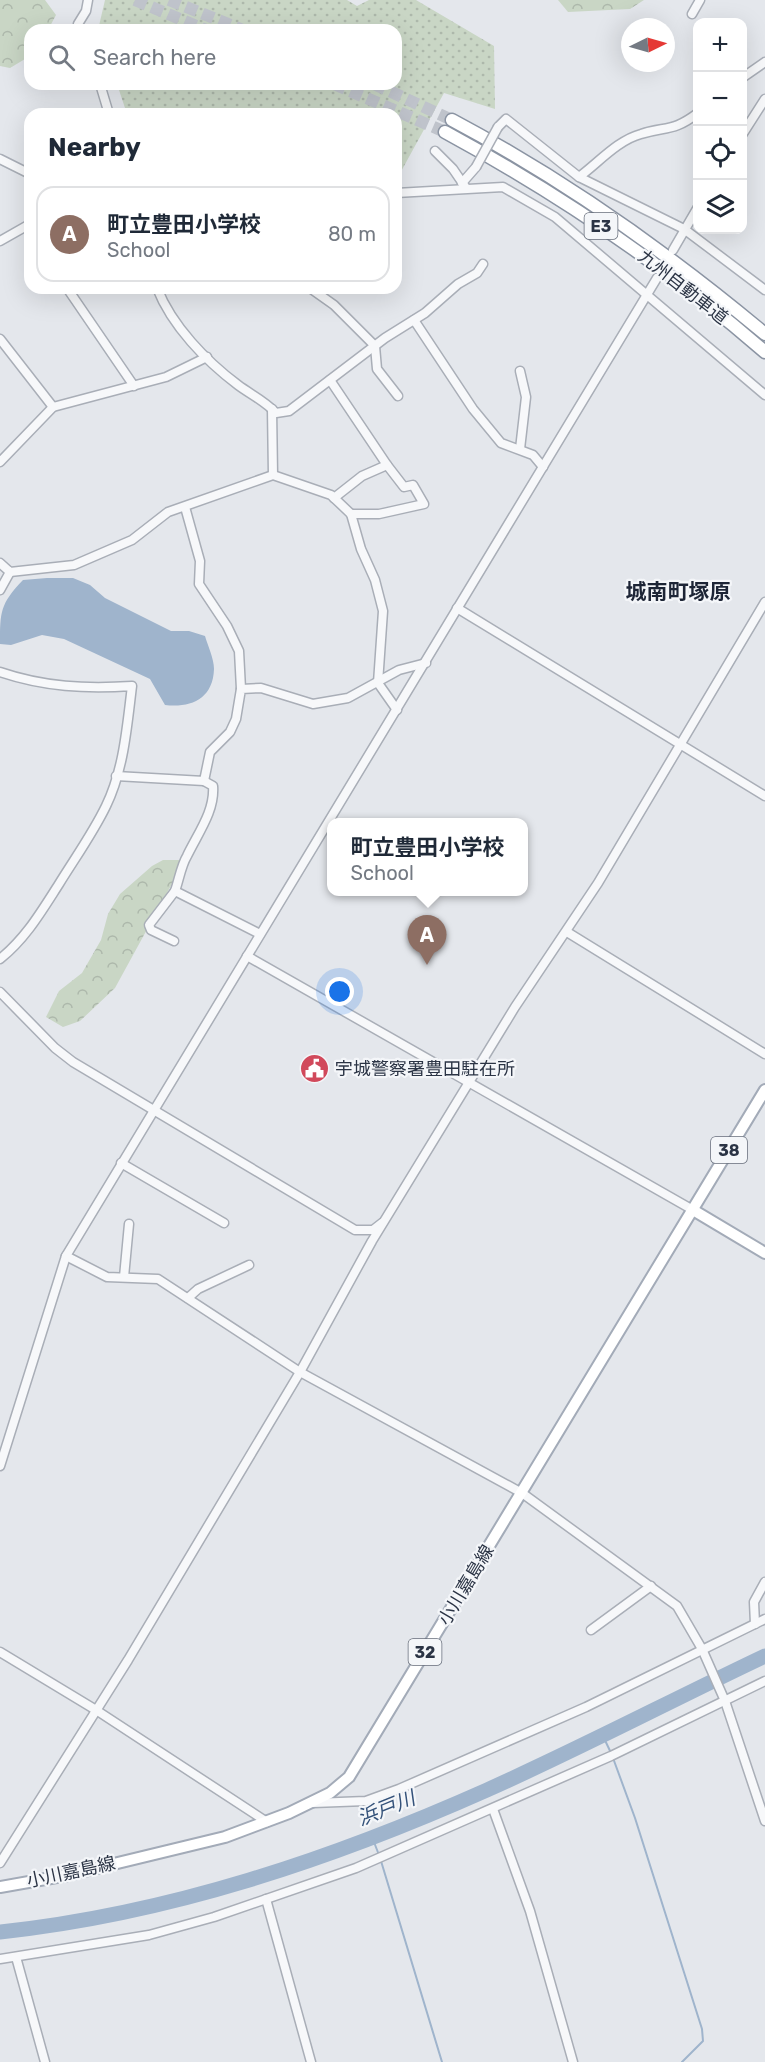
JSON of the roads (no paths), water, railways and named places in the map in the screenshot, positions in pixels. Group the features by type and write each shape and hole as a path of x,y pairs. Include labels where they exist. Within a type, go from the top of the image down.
{"highway":[{"name":"九州自動車道","path":"452,120 557,182 676,263 765,334"},
{"name":"九州自動車道","path":"445,132 516,171 633,248 746,336 765,354"},
{"path":"676,263 682,260 765,325"}],"main road":[{"name":"38","path":"693,1210 765,1090"},
{"path":"693,1210 765,1253"},
{"name":"小川嘉島線","path":"0,1887 68,1875 225,1837 267,1822 330,1793 349,1777 693,1210"}],"street":[{"path":"78,24 86,11 88,0"},
{"path":"692,14 700,0"},
{"path":"747,75 765,62"},
{"path":"102,90 107,108"},
{"path":"747,127 765,99"},
{"path":"579,177 627,140 641,133 668,130 683,125 693,117"},
{"path":"464,186 498,127 506,119 579,177 684,229 765,291"},
{"path":"435,151 453,169 464,186"},
{"path":"0,159 24,171"},
{"path":"402,192 464,186 503,187 530,201 555,217 765,395"},
{"path":"673,250 693,215"},
{"path":"0,241 24,228"},
{"path":"160,294 171,314 207,357 236,384 276,413 289,411 375,346 445,298 458,284 477,273 483,264"},
{"path":"331,818 657,278"},
{"path":"71,294 134,386"},
{"path":"318,294 334,305 375,346 377,369 398,396"},
{"path":"414,320 473,409 501,443 533,454 543,467"},
{"path":"0,339 52,407"},
{"path":"0,462 52,407 166,377 207,357"},
{"path":"520,370 526,397 520,449"},
{"path":"330,380 387,465 404,487 413,485 424,504 380,514 351,514"},
{"path":"272,409 273,475"},
{"path":"334,498 362,476 387,465"},
{"path":"0,563 10,572 74,565 132,540 168,512 273,475 334,498 351,514 361,549 375,580 383,611 378,683 397,710"},
{"path":"185,507 200,561 199,584 227,626 239,651 241,689 236,719 230,732 210,752 204,781"},
{"path":"0,590 10,572"},
{"path":"0,1863 96,1710 300,1372 385,1221 515,1007 567,932 765,602"},
{"path":"457,608 765,796"},
{"path":"241,689 261,688 313,704 348,698 399,670 426,663"},
{"path":"0,672 46,685 97,688 132,686 127,709 129,723 107,804 87,841 20,943 0,958"},
{"path":"116,776 204,781 213,786 214,796 206,821 186,857 175,891 148,925 151,930 174,941"},
{"path":"0,1466 66,1256 327,824"},
{"path":"175,891 260,934"},
{"path":"567,932 765,1054"},
{"path":"247,956 693,1210"},
{"path":"0,992 64,1055 153,1110 355,1230 373,1230 385,1221"},
{"path":"121,1163 224,1223"},
{"path":"124,1278 129,1224"},
{"path":"66,1256 107,1277 158,1279 300,1372 522,1493 677,1606 702,1649 725,1701 765,1821"},
{"path":"188,1298 198,1289 249,1265"},
{"path":"755,1624 754,1602 765,1582"},
{"path":"591,1629 651,1586"},
{"path":"309,1803 366,1801 399,1789 586,1707 765,1619"},
{"path":"0,1652 96,1710 267,1822"},
{"path":"0,1959 149,1935 214,1917 356,1868 611,1756 765,1682"},
{"path":"493,1809 530,1911 573,2062"},
{"path":"266,1899 311,2062"},
{"path":"16,1957 45,2062"}],"water":[{"path":"73,578 90,585 105,598 171,631 189,631 205,636 214,669 210,688 192,703 165,705 150,679 64,639 42,635 11,645 0,644 1,616 10,596 23,580"}],"waterway":[{"name":"浜戸川","path":"0,1932 63,1924 126,1912 249,1880 309,1861 487,1790 765,1656"},
{"path":"603,1736 611,1753"},
{"path":"613,1758 635,1818 702,2029 703,2041 682,2062"},
{"path":"372,1837 379,1855"},
{"path":"381,1861 442,2062"}],"tunnel":[{"path":"135,0 192,24"},
{"path":"169,0 228,24"},
{"path":"348,90 390,108"},
{"path":"387,90 452,120"},
{"path":"402,113 445,132"}],"place":[{"name":"町立豊田小学校","path":"427,965"},
{"name":"宇城警察署豊田駐在所","path":"314,1069"}],"district":[{"name":"城南町塚原","path":"678,592"}]}
